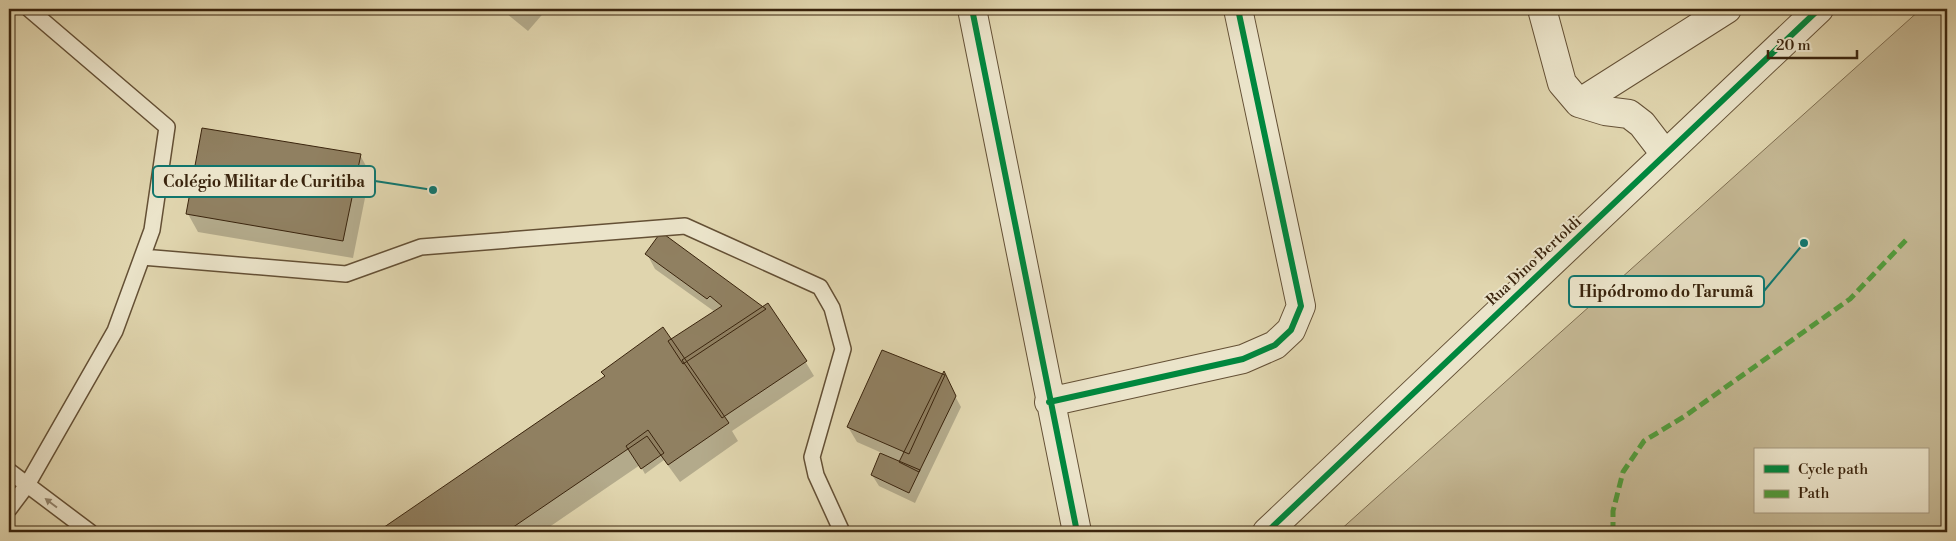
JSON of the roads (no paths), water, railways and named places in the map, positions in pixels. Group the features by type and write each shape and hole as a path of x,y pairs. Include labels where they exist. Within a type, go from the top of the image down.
{"street":[{"path":"972,9 1049,402 1077,532"},
{"path":"1049,402 1243,359 1275,345 1291,330 1301,306 1238,9"},
{"path":"1542,9 1562,83 1579,103 1605,112 1629,114 1642,124 1665,154"},
{"path":"1579,103 1727,9"},
{"name":"Rua Dino Bertoldi","path":"1267,532 1818,9"}],"lane":[{"path":"9,509 27,485 114,331 152,230 166,127 29,9"},
{"path":"142,256 346,274 421,247 685,226 820,287 832,308 843,349 812,457 816,475 842,532"},
{"path":"9,471 90,532"}],"place":[{"name":"Colégio Militar de Curitiba","path":"433,190"},
{"name":"Hipódromo do Tarumã","path":"1804,243"}]}
